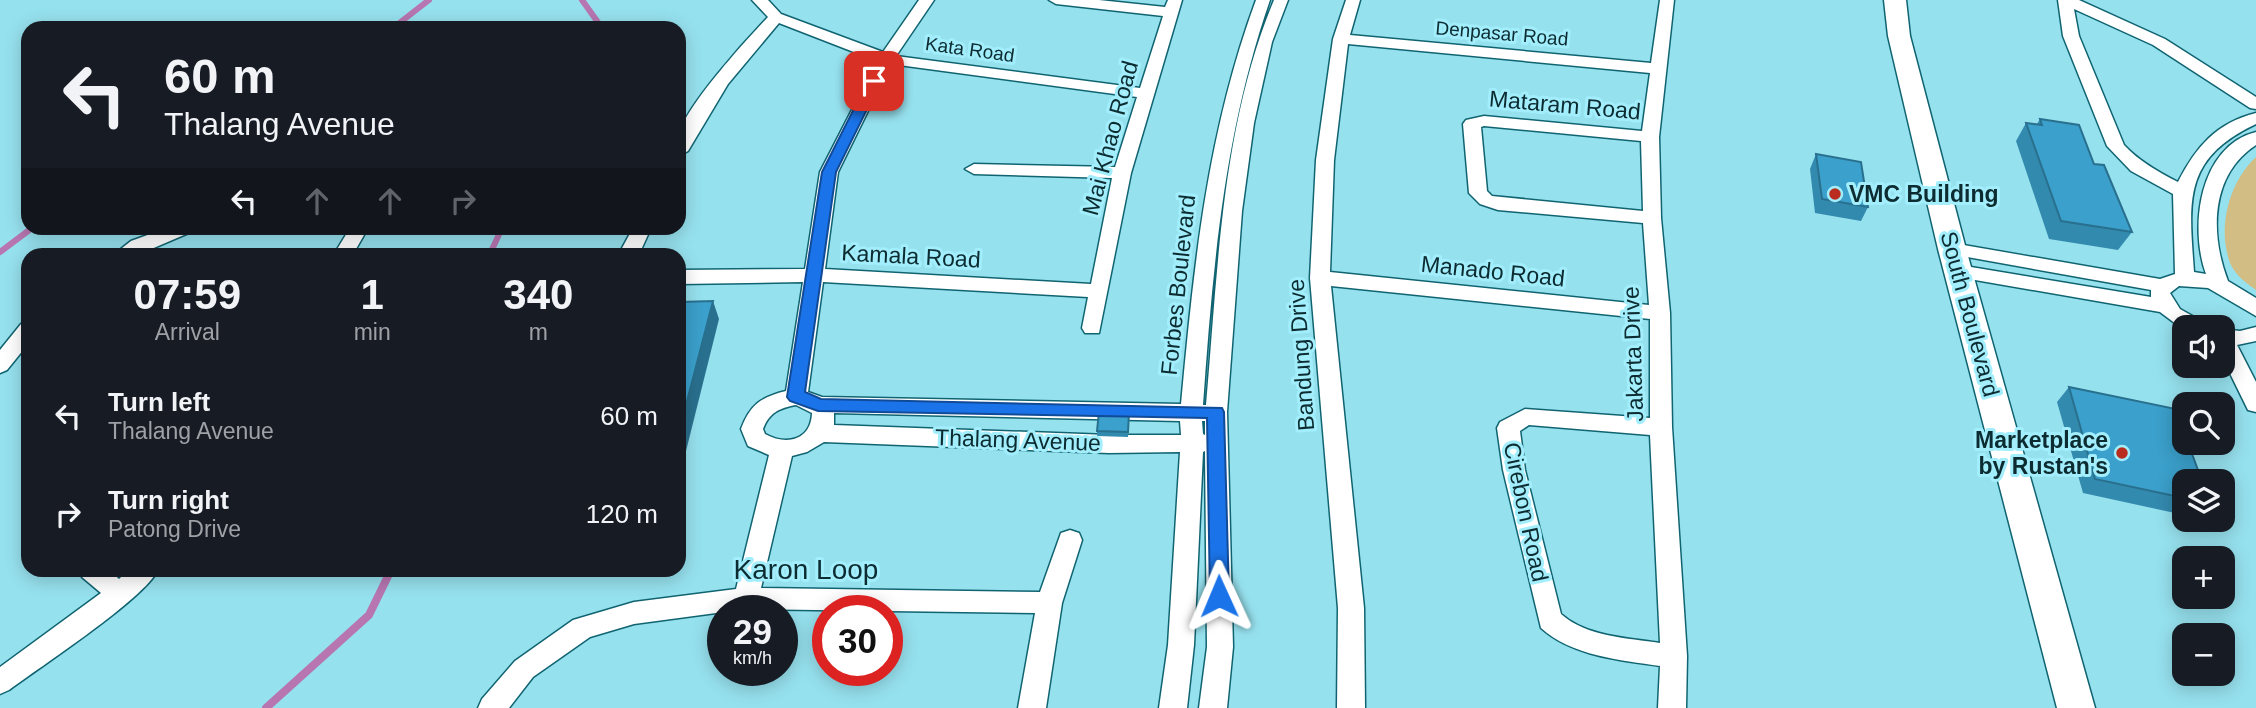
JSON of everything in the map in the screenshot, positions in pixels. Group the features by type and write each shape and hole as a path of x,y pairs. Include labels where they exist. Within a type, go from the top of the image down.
{"main road":[{"name":"South Boulevard","path":"1895,0 1899,36 1956,260 2076,708"}],"street":[{"name":"Kata Road","path":"759,0 776,17 886,59 1148,94"},
{"path":"796,397 829,172 886,59 927,0"},
{"path":"1056,0 1172,6"},
{"name":"Forbes Boulevard","path":"1173,708 1181,645 1192,444 1191,413 1213,208 1229,108 1245,45 1263,0"},
{"name":"Forbes Boulevard","path":"1213,708 1220,647 1216,412 1233,211 1245,123 1264,42 1281,0"},
{"name":"Bandung Drive","path":"1351,708 1351,608 1320,278 1325,160 1341,39 1353,0"},
{"name":"Jakarta Drive","path":"1667,0 1650,137 1652,218 1660,313 1661,427 1674,656 1672,708"},
{"path":"2066,0 2159,42 2256,104"},
{"path":"2066,0 2071,36 2116,146 2127,160 2150,176 2182,191"},
{"path":"2087,0 2113,9 2171,38 2256,91"},
{"name":"Mai Khao Road","path":"1092,328 1122,173 1148,94 1172,6"},
{"path":"686,135 724,75 776,17"},
{"name":"Denpasar Road","path":"1341,39 1659,69"},
{"path":"2185,279 2182,191 2201,154 2226,132 2256,118"},
{"name":"Mataram Road","path":"1650,137 1485,121 1472,124 1478,194 1486,200 1499,204 1652,218"},
{"path":"2220,286 2210,263 2205,230 2209,199 2224,163 2256,137"},
{"path":"974,169 1122,173"},
{"path":"133,248 165,235"},
{"path":"1956,260 2163,286 2175,279 2185,279 2220,286 2236,293 2256,309"},
{"path":"1956,260 2166,306"},
{"name":"Kamala Road","path":"686,277 814,275 1099,291"},
{"name":"Manado Road","path":"1320,278 1660,313"},
{"path":"2163,286 2161,299 2179,315"},
{"path":"2235,338 2256,334"},
{"path":"0,365 21,338"},
{"path":"2235,361 2256,404"},
{"path":"796,397 818,405 825,418 819,433 803,445 782,450 771,449 755,438 754,422 765,407 785,398 796,397"},
{"name":"Thalang Avenue","path":"818,405 1216,412"},
{"name":"Cirebon Road","path":"1661,427 1525,417 1508,428 1514,470 1550,620 1562,631 1579,637 1618,648 1674,656"},
{"name":"Thalang Avenue","path":"819,433 1110,444 1217,443"},
{"path":"747,595 782,450"},
{"path":"1032,708 1049,603 1070,540"},
{"path":"99,577 120,594"},
{"path":"0,682 120,594 138,577"},
{"name":"Karon Loop","path":"798,599 1049,603"},
{"name":"Karon Loop","path":"492,708 524,669 582,628 634,613 707,603"}],"shaded area":[{"path":"2256,157 2256,290 2241,278 2230,263 2226,249 2225,220 2232,192"}],"building":[{"path":"2040,119 2079,125 2094,164 2104,165 2132,232 2061,221 2026,123 2042,125"},
{"path":"1816,154 1861,162 1868,207 1822,199"},
{"path":"713,301 686,405 686,302"},
{"name":"Marketplace by Rustan's","path":"2069,387 2172,408 2172,455 2192,455 2198,469 2172,469 2172,495 2095,479"},
{"path":"1099,412 1129,413 1128,432 1097,431"}],"waterway":[{"path":"402,21 429,0"},
{"path":"582,0 597,21"},
{"path":"0,252 23,235"},
{"path":"493,248 499,235"},
{"path":"266,708 369,615 388,577"}],"place":[{"name":"VMC Building","path":"1835,194"},
{"name":"Marketplace by Rustan's","path":"2122,453"}],"route":[{"path":"874,81 829,172 796,397 818,405 1216,412 1219,596"}]}
